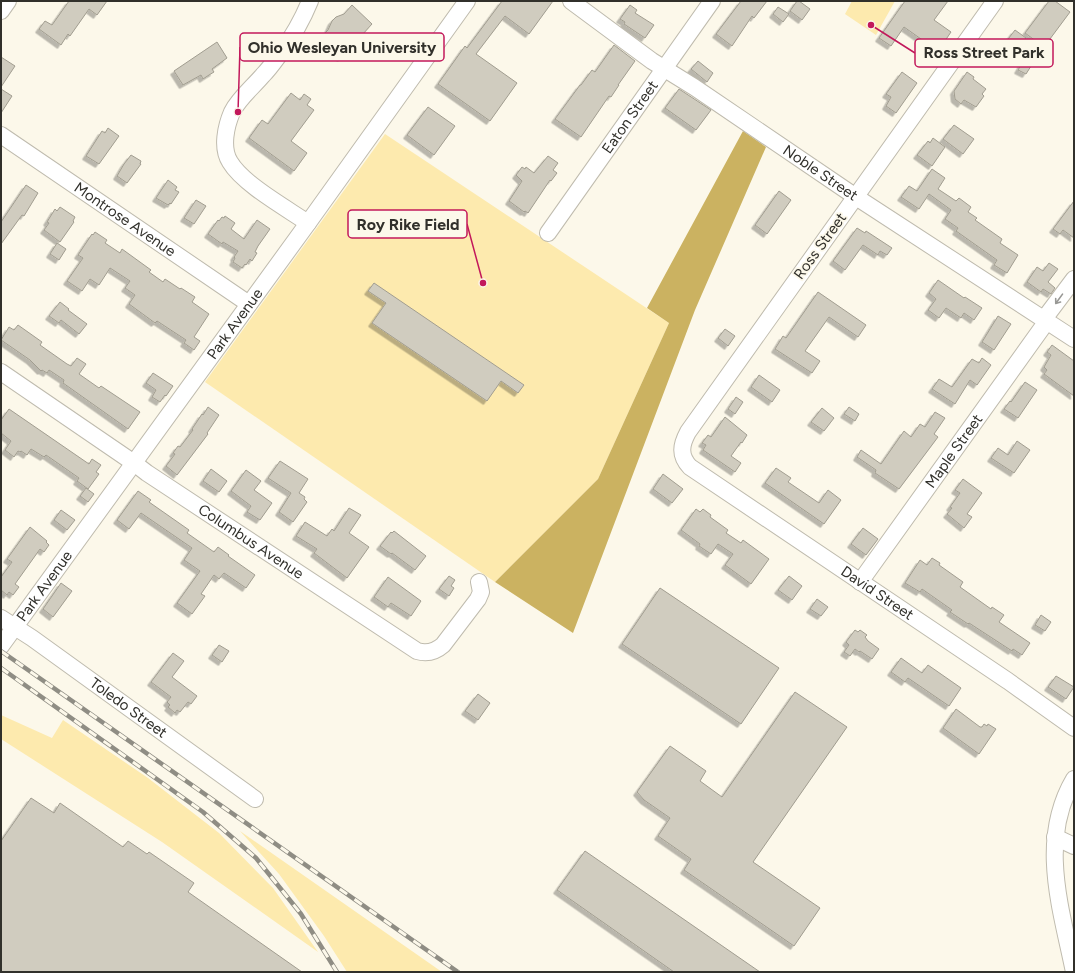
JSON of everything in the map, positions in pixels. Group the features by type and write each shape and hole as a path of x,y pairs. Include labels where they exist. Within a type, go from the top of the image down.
{"street":[{"path":"1,11 8,1"},
{"path":"308,223 245,180 229,162 225,149 225,136 232,112 283,50 304,16 310,1"},
{"name":"Park Avenue","path":"1,646 467,1"},
{"name":"Noble Street","path":"571,1 665,69 1074,339"},
{"name":"Eaton Street","path":"548,233 712,1"},
{"name":"Ross Street","path":"683,455 682,444 688,432 995,1"},
{"name":"Montrose Avenue","path":"1,135 249,304"},
{"name":"Maple Street","path":"860,582 1074,279"},
{"name":"Columbus Avenue","path":"1,372 147,473 417,651 430,652 438,650 443,645 478,598 480,592 479,582"},
{"name":"David Street","path":"683,455 686,463 690,467 1005,678 1074,728"},
{"name":"Toledo Street","path":"1,618 255,799"},
{"path":"1074,779 1063,799 1055,836 1056,876 1074,972"},
{"path":"1055,836 1074,846"}],"shaded area":[{"path":"852,1 895,1 876,35 845,14"},
{"path":"743,131 766,147 695,310 573,633 495,582 598,479 669,323 647,308"},
{"path":"385,134 669,323 598,479 495,582 205,382"},
{"path":"1,715 52,738 63,720 148,778 219,833 273,888 318,952 162,842 1,739"},
{"path":"240,831 442,972 347,972 324,936 279,874"}],"building":[{"path":"69,1 107,1 97,15 89,9 70,36 68,34 61,45 39,29 45,21 52,25"},
{"path":"502,1 553,1 529,34 505,16 476,54 517,83 490,121 438,84 465,46 467,48"},
{"path":"741,1 767,1 754,18 752,16 732,46 716,34"},
{"path":"797,1 810,9 802,20 790,11"},
{"path":"905,1 948,1 934,20 951,32 938,51 904,27 891,46 879,38"},
{"path":"1049,1 1055,1 1070,12 1044,47 1025,33"},
{"path":"352,5 372,24 341,58 320,38 328,30 332,21 336,17 344,14"},
{"path":"630,5 637,10 635,13 654,25 645,38 624,24 625,22 620,19"},
{"path":"778,7 789,14 783,22 773,14"},
{"path":"1015,30 1026,38 1016,51 1005,43"},
{"path":"217,42 227,58 212,69 214,72 203,79 201,75 183,85 174,71"},
{"path":"614,45 635,61 611,97 609,96 581,137 555,119 592,70 595,72"},
{"path":"1,57 15,66 1,87"},
{"path":"1025,58 1033,63 1026,74 1018,70"},
{"path":"698,61 713,73 707,82 691,69"},
{"path":"902,72 917,83 896,113 886,106 891,97 886,94"},
{"path":"967,72 974,77 973,79 986,89 982,94 984,96 976,107 964,100 961,104 955,99 954,91"},
{"path":"1,89 12,96 1,113"},
{"path":"679,89 711,110 696,130 665,108"},
{"path":"291,93 300,100 304,94 311,99 307,105 314,110 291,141 307,153 294,171 249,138 262,120 268,124"},
{"path":"428,107 455,126 434,155 407,135"},
{"path":"954,125 974,139 963,154 943,139"},
{"path":"108,128 119,136 99,164 86,156 102,131 105,133"},
{"path":"933,138 945,147 932,166 917,155 928,141 930,143"},
{"path":"131,155 141,161 141,164 127,183 117,176"},
{"path":"548,156 558,163 553,170 557,173 551,181 550,180 528,213 525,211 524,212 509,201 522,181 516,175 522,167 525,169 526,167 534,173"},
{"path":"932,169 945,178 938,189 956,201 959,198 971,207 968,212 977,218 975,220 1002,239 1000,243 1018,255 1007,273 994,265 997,260 956,231 958,228 945,219 951,210 929,194 919,209 901,197 909,186 917,191"},
{"path":"168,180 177,187 175,190 179,192 171,204 170,203 168,205 156,198"},
{"path":"26,185 38,193 24,216 22,215 1,244 1,222"},
{"path":"779,191 791,200 767,234 755,225"},
{"path":"196,200 206,206 194,224 184,218"},
{"path":"1074,201 1074,238 1063,230 1060,234 1053,229"},
{"path":"60,207 75,217 74,222 60,242 44,230 55,209 57,211"},
{"path":"225,216 235,223 231,229 244,239 257,220 270,229 258,246 255,252 257,253 252,261 250,259 242,268 233,262 238,251 223,242 222,244 208,234 218,220 219,221"},
{"path":"857,228 865,233 866,231 892,248 887,255 880,251 878,255 863,245 845,270 833,261"},
{"path":"95,232 107,240 105,243 120,253 122,249 151,270 149,272 163,282 165,279 195,297 192,302 209,314 194,337 200,341 194,350 184,343 186,340 157,321 155,323 129,304 135,295 125,288 130,281 110,268 99,285 90,279 82,291 67,281 83,258 78,255 92,234 93,235"},
{"path":"57,243 66,249 59,260 50,254"},
{"path":"1049,263 1058,269 1048,282 1055,288 1051,294 1043,289 1041,292 1027,282 1037,267 1043,271"},
{"path":"938,280 964,298 965,297 982,308 974,320 964,313 961,318 946,308 939,318 928,310 936,299 929,293"},
{"path":"374,283 524,385 518,393 501,381 487,401 372,323 386,303 368,291"},
{"path":"818,292 866,325 858,337 829,317 805,351 820,361 812,373 775,349 783,336 786,338"},
{"path":"60,302 87,324 79,334 61,320 59,323 49,316"},
{"path":"998,316 1011,324 994,350 982,342"},
{"path":"18,325 42,342 40,345 67,364 71,366 77,358 86,364 79,374 99,388 101,386 140,412 128,429 63,383 64,380 49,370 47,373 42,370 41,371 30,360 1,340 9,327 14,330"},
{"path":"725,329 735,336 728,346 718,338"},
{"path":"1052,345 1074,361 1074,396 1044,374 1047,370 1044,367 1051,355 1047,352"},
{"path":"982,358 991,365 977,385 970,380 955,404 932,389 939,379 952,387 972,359 979,363"},
{"path":"153,373 173,386 160,402 152,397 156,390 146,383"},
{"path":"759,375 780,390 772,402 751,387"},
{"path":"1025,382 1037,390 1018,418 1004,409 1010,401 1011,402"},
{"path":"736,397 743,402 735,414 728,409"},
{"path":"208,407 219,415 207,433 208,434 177,475 166,466 175,454 173,453 178,446 180,447 193,430 192,429"},
{"path":"849,407 859,414 855,421 844,414"},
{"path":"822,408 834,418 824,431 811,422"},
{"path":"9,409 89,464 92,459 101,465 96,472 99,474 88,489 77,481 79,478 46,455 44,457 31,449 27,455 21,451 18,451 14,457 5,450 11,441 1,433 1,420"},
{"path":"935,412 945,418 934,434 938,437 899,489 875,473 876,470 857,457 861,450 881,464 904,431 911,437 920,424 925,427"},
{"path":"725,417 747,435 731,456 741,463 735,472 703,450 706,445 702,443 708,435 711,437"},
{"path":"1017,441 1030,450 1014,473 991,458 998,448 1008,455"},
{"path":"280,461 308,479 299,493 305,497 304,499 307,502 293,522 279,512 291,493 268,478"},
{"path":"776,468 791,478 788,482 819,503 828,490 841,500 824,524 765,483"},
{"path":"211,469 227,481 219,492 203,481"},
{"path":"246,470 261,481 254,490 272,503 260,520 247,512 251,506 231,491"},
{"path":"663,474 683,489 672,503 653,489"},
{"path":"963,479 982,493 967,514 972,517 964,528 947,514 960,493 955,490"},
{"path":"86,488 94,494 88,502 80,496"},
{"path":"138,491 151,500 149,502 189,530 187,533 214,552 218,547 255,575 246,588 224,573 219,579 214,575 201,594 205,596 192,614 177,603 200,571 184,560 192,548 141,513 129,529 117,520"},
{"path":"349,508 361,515 349,533 369,547 347,578 314,553 317,549 296,536 305,522 327,536 332,529 334,531"},
{"path":"696,509 700,512 703,509 711,515 710,517 728,530 726,533 741,543 743,540 769,559 751,584 725,565 733,554 718,544 711,554 699,546 700,544 681,530"},
{"path":"61,510 75,520 67,530 54,520"},
{"path":"30,527 47,541 46,542 49,545 44,552 40,549 15,584 19,587 13,595 9,592 7,595 1,590 1,577 12,562 7,559"},
{"path":"863,528 878,539 866,555 851,544"},
{"path":"394,531 426,556 415,570 380,546 391,532 392,533"},
{"path":"932,558 940,563 939,565 963,582 960,587 991,609 992,607 1004,615 999,622 1030,643 1022,655 1013,649 1012,651 969,623 968,624 950,612 952,610 922,589 920,592 905,583 920,560 927,565"},
{"path":"449,576 455,580 451,586 454,588 449,596 439,589"},
{"path":"789,576 802,586 792,600 778,590"},
{"path":"388,577 421,601 411,616 391,603 388,607 374,597"},
{"path":"61,583 72,591 53,617 43,609"},
{"path":"660,588 779,668 741,724 622,644"},
{"path":"817,599 828,607 821,616 810,609"},
{"path":"1041,615 1051,622 1045,631 1035,625"},
{"path":"855,630 858,632 860,630 867,635 865,637 868,641 879,649 872,659 855,649 850,656 844,652 849,645 846,642"},
{"path":"219,645 229,651 222,662 212,655"},
{"path":"173,653 184,661 172,677 197,696 191,704 188,702 180,712 177,710 175,713 168,707 170,705 167,702 171,697 151,682"},
{"path":"901,658 922,673 928,665 961,688 949,706 908,678 905,682 891,672"},
{"path":"1056,676 1074,687 1066,699 1048,687"},
{"path":"795,692 847,727 753,862 820,908 794,946 684,870 691,859 658,836 670,818 644,800 637,792 670,746 706,771 700,781 722,797"},
{"path":"478,694 490,703 478,720 465,711"},
{"path":"956,709 980,727 984,724 987,726 988,724 996,729 979,754 943,728"},
{"path":"31,798 54,813 60,803 123,847 128,841 147,854 149,852 194,883 188,892 302,972 1,972 1,841"},
{"path":"585,851 760,972 674,972 557,890"}],"railway":[{"path":"1,651 458,972"},
{"path":"1,668 203,812 256,858 301,914 337,972"}],"place":[{"name":"Ross Street Park","path":"871,25"},
{"name":"Ohio Wesleyan University","path":"238,112"},
{"name":"Roy Rike Field","path":"483,283"}]}
